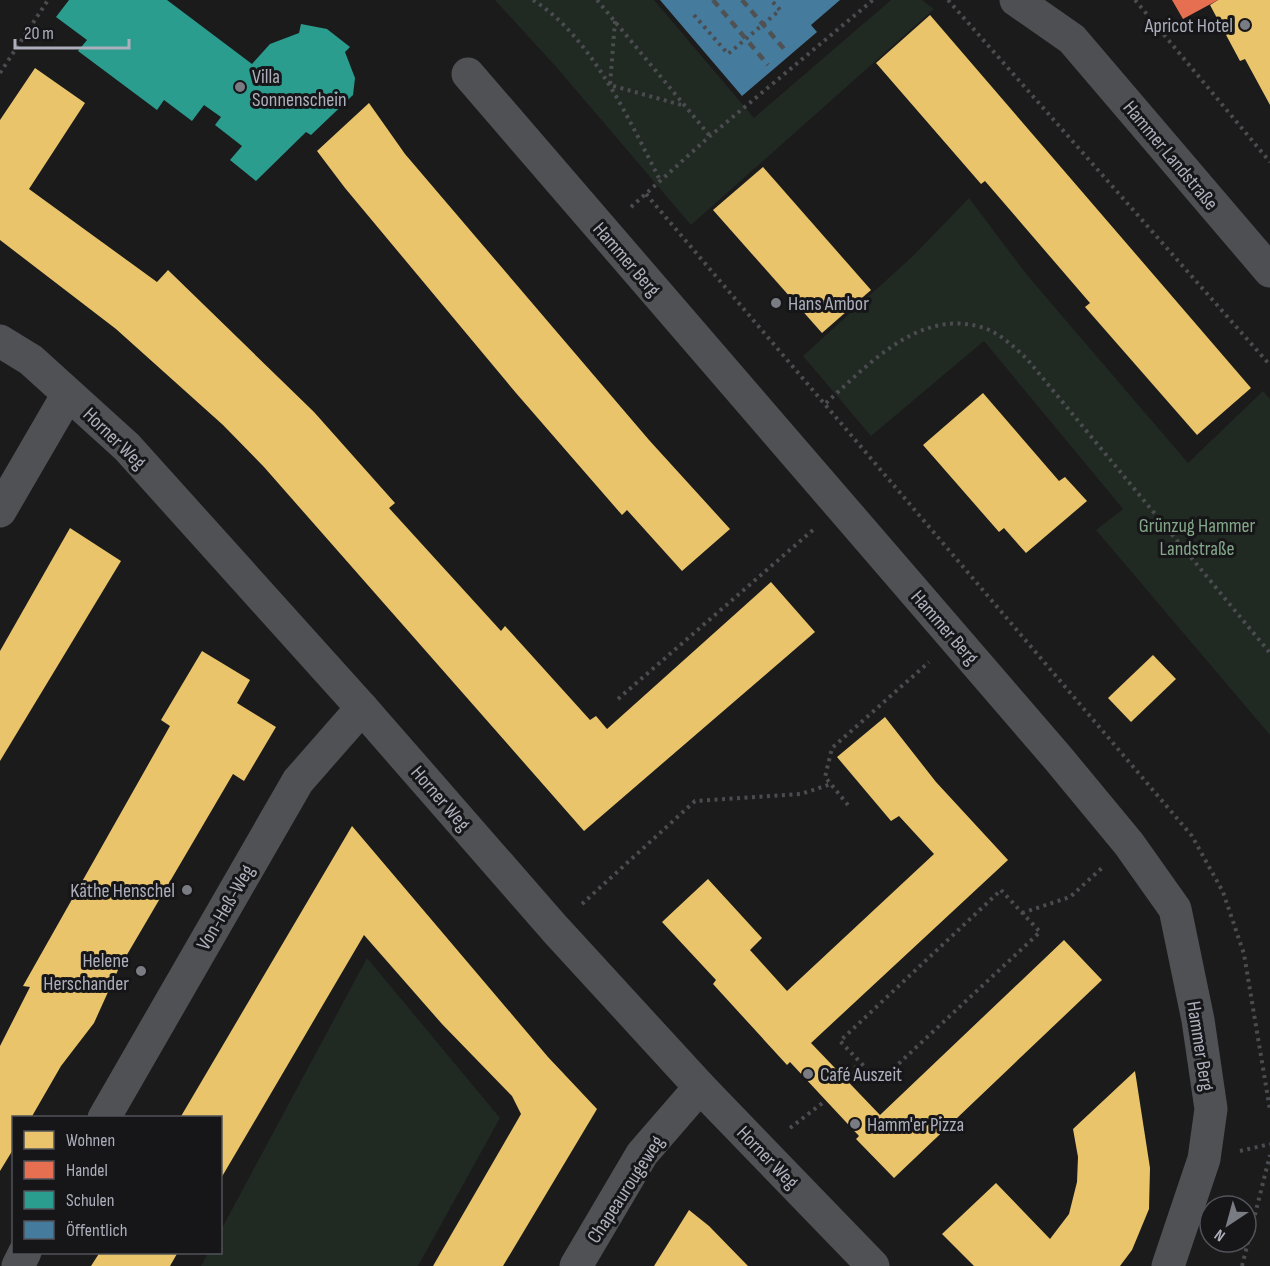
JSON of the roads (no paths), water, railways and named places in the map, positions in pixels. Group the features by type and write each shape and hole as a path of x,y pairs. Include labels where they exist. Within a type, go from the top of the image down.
{"main road":[{"name":"Hammer Landstraße","path":"1016,0 1072,39"},
{"name":"Hammer Landstraße","path":"1053,0 1072,39 1270,271"}],"street":[{"name":"Hammer Berg","path":"468,74 1122,835 1175,909 1198,1020 1211,1109 1204,1159 1168,1266"},
{"name":"Horner Weg","path":"0,341 30,360 127,447 362,708 555,929 700,1087 873,1266"},
{"path":"0,511 68,394"},
{"name":"Von-Heß-Weg","path":"105,1116 298,781 362,708"},
{"name":"Chapeaurougeweg","path":"576,1266 642,1154 700,1087"}],"railway":[{"path":"713,0 768,65"},
{"path":"742,0 785,50"}],"place":[{"name":"Apricot Hotel","path":"1245,25"},
{"name":"Villa Sonnenschein","path":"240,87"},
{"name":"Hans Ambor","path":"776,303"},
{"name":"Käthe Henschel","path":"187,890"},
{"name":"Helene Herschander","path":"141,971"},
{"name":"Café Auszeit","path":"808,1074"},
{"name":"Hamm'er Pizza","path":"855,1124"}],"park label":[{"name":"Grünzug Hammer Landstraße","path":"1197,536"}]}
